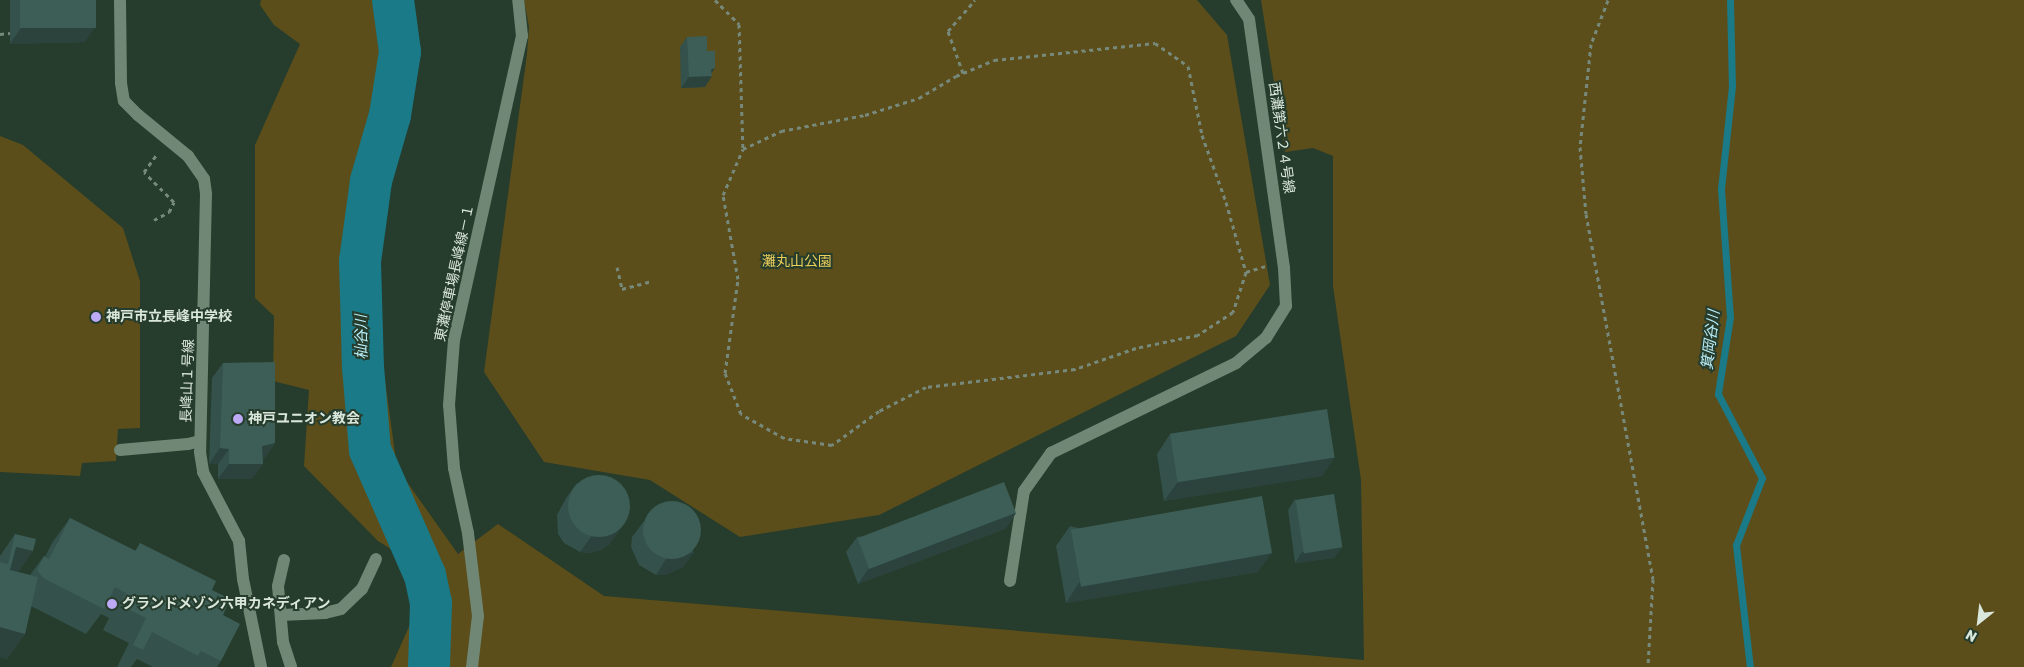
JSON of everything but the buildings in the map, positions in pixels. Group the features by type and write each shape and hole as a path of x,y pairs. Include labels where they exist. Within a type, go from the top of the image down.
{"street":[{"name":"長峰山１号線","path":"120,0 121,83 124,101 188,156 204,179 206,194 200,441 203,472 239,541 243,579 261,667"},
{"name":"東灘停車場長峰線－１","path":"472,667 478,616 468,533 454,468 450,396 454,340 522,36 518,0"},
{"name":"西灘第六２４号線","path":"1010,581 1024,491 1051,453 1236,363 1266,338 1286,306 1285,285 1249,19 1236,0"},
{"path":"120,450 188,444 200,441"},
{"path":"281,615 325,613 341,609 362,590 376,559"},
{"path":"284,560 278,586 283,642 291,667"}],"path":[{"path":"715,0 739,24 743,149 723,195 738,279 725,373 742,414 784,438 832,445 879,411 926,387 1075,369 1136,348 1198,335 1233,312 1246,272 1226,202 1202,135 1188,66 1155,43 994,60 963,73 919,98 865,115 781,131 743,149"},
{"path":"963,73 948,31 975,0"},
{"path":"1608,0 1591,44 1580,147 1586,214 1653,579 1648,667"},
{"path":"0,34 10,33"},
{"path":"154,220 169,212 174,202 144,172 168,140"},
{"path":"617,267 622,289 649,282"}],"green space":[{"path":"261,0 408,0 412,36 371,244 382,358 397,468 458,554 498,524 604,596 1364,660 1361,480 1333,286 1333,156 1313,148 1285,152 1261,0 2024,0 2024,667 391,667 432,575 378,541 304,466 309,390 273,381 274,316 255,298 255,145 300,44 274,25 260,5"},
{"name":"灘丸山公園","path":"524,0 1197,0 1227,35 1270,285 1236,336 879,515 740,537 650,480 544,462 484,372 527,54 529,27"},
{"path":"0,136 23,145 123,228 140,281 140,428 118,429 116,461 82,463 80,476 0,472"}],"waterway":[{"name":"杣谷川","path":"393,0 400,52 390,115 371,181 360,261 363,367 370,450 425,575 431,603 429,667"},
{"name":"箕岡谷川","path":"1730,0 1732,86 1721,189 1730,317 1718,394 1762,478 1736,545 1750,667"}],"place":[{"name":"神戸市立長峰中学校","path":"96,317"},
{"name":"神戸ユニオン教会","path":"238,419"},
{"name":"グランドメゾン六甲カネディアン","path":"112,604"}]}
